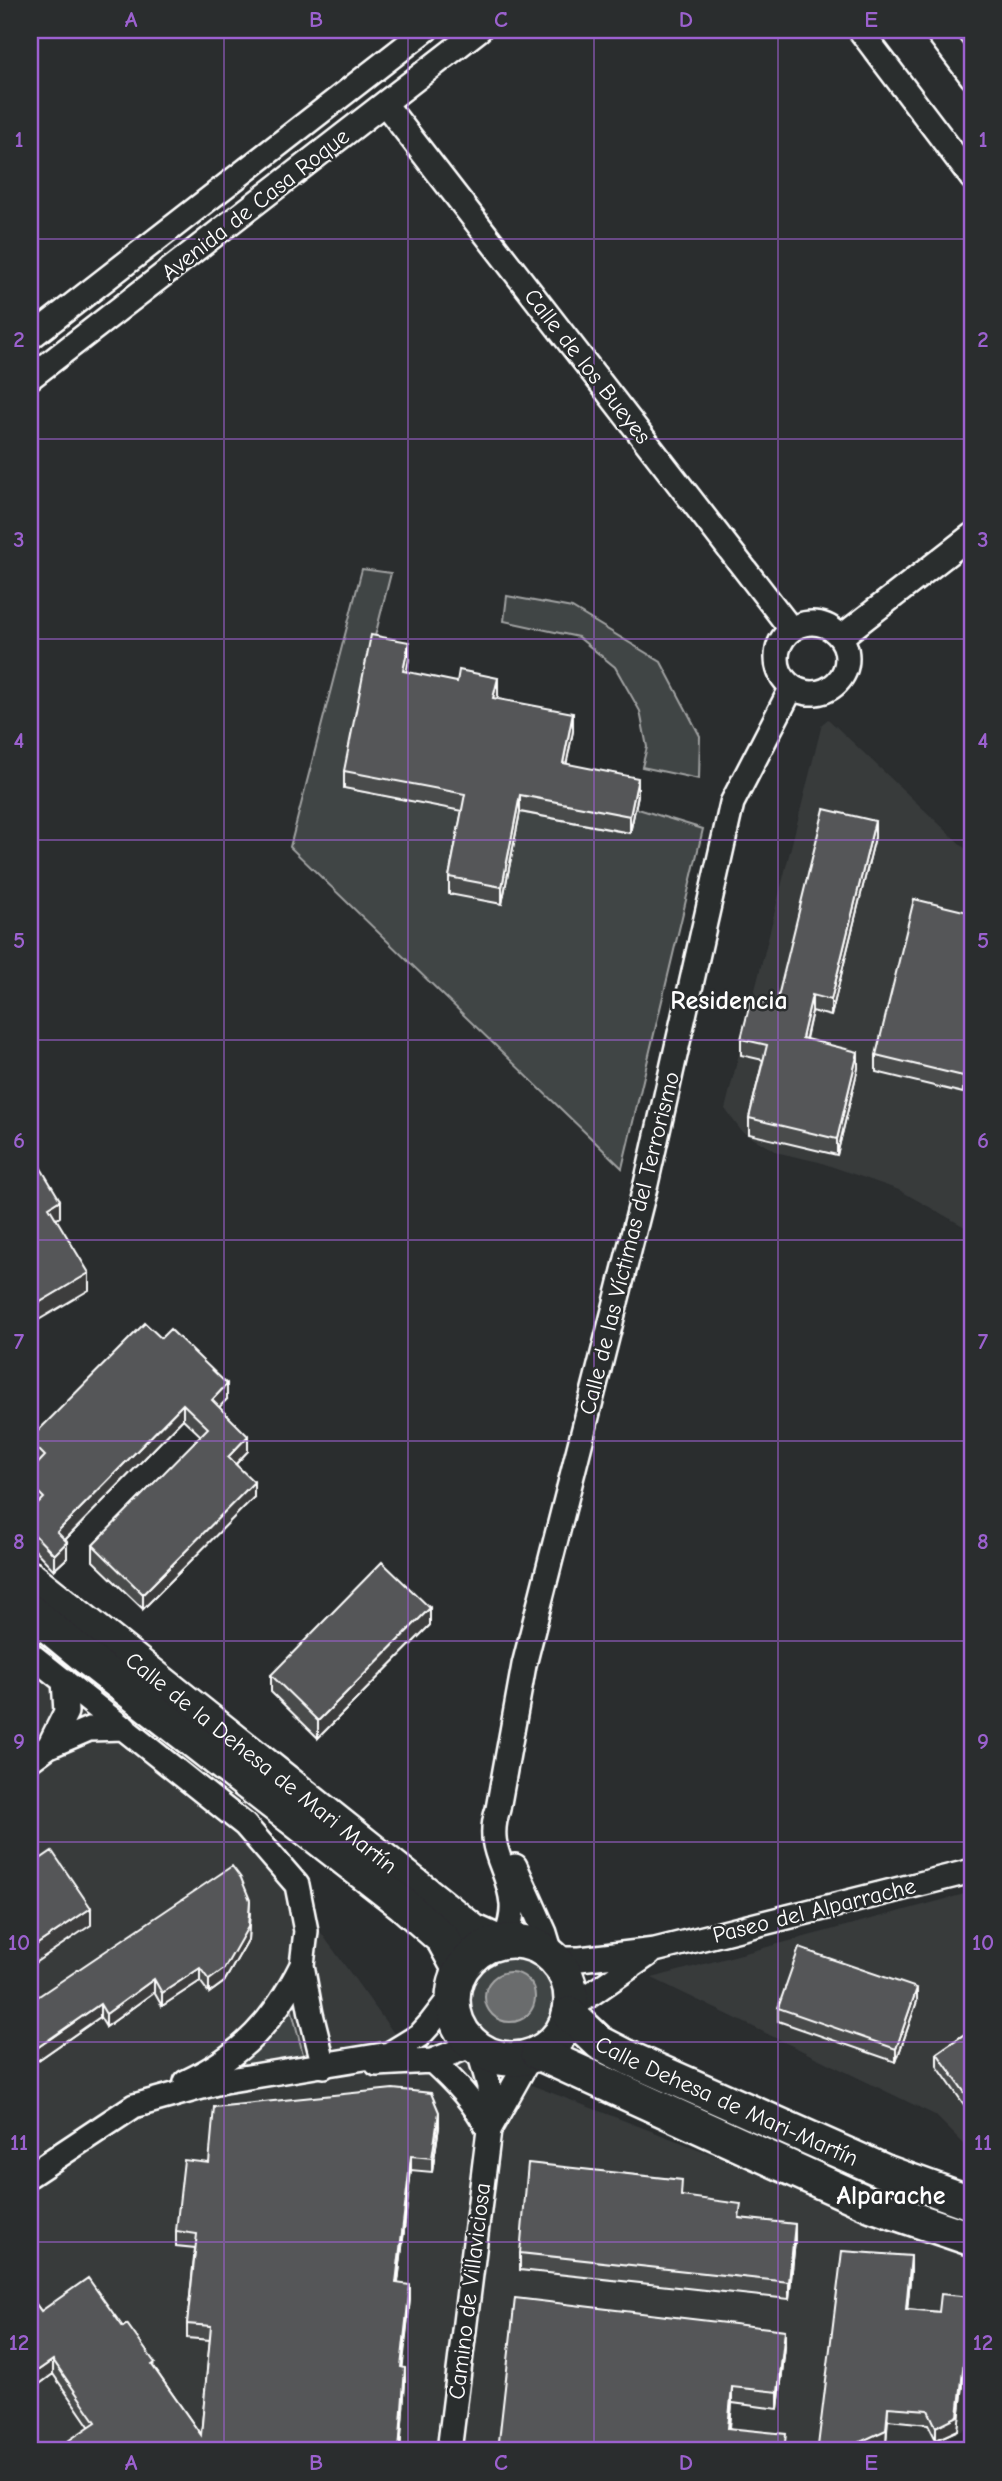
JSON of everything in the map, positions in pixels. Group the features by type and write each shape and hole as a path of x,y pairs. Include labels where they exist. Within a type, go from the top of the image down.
{"street":[{"name":"Avenida de Casa Roque","path":"30,338 426,30"},
{"name":"Avenida de Casa Roque","path":"30,378 479,30"},
{"path":"860,30 972,178"},
{"path":"937,30 972,77"},
{"name":"Calle de los Bueyes","path":"385,104 791,629"},
{"path":"841,637 972,535"},
{"path":"818,622 831,627 841,637 846,649 847,664 842,677 832,687 819,692 805,692 792,687 782,678 776,651 781,638 791,629 804,623 818,622"},
{"name":"Calle de las Víctimas del Terrorismo","path":"501,1942 512,1917 512,1903 494,1840 493,1825 524,1665 646,1184 732,803 792,687"},
{"name":"Calle de la Dehesa de Mari Martín","path":"30,1578 473,1931 501,1942"},
{"name":"Calle de la Dehesa de Mari Martín","path":"30,1611 403,1904 443,1939 457,1982"},
{"path":"30,1654 245,1825 297,1885 306,1931 302,1965 324,2066"},
{"path":"50,1746 66,1713 64,1680"},
{"path":"30,1759 50,1746 89,1730 125,1728"},
{"name":"Calle de las Víctimas del Terrorismo","path":"498,1809 509,1852 554,1958"},
{"name":"Paseo del Alparrache","path":"554,1958 580,1959 655,1950 972,1871"},
{"path":"134,2106 224,2081 389,2054 420,2035 430,2025 470,1958 483,1948 501,1942 522,1941 538,1947 554,1958 565,1973 571,1990 570,2011 563,2030 552,2043 535,2054 513,2059 495,2056 476,2047 461,2030 454,2013 457,1982"},
{"name":"Paseo del Alparrache","path":"570,2011 655,1950"},
{"path":"30,2175 134,2106 197,2076 251,2040 292,1986 302,1965"},
{"name":"Calle Dehesa de Mari-Martín","path":"570,2011 600,2043 631,2059 886,2172 972,2203"},
{"path":"324,2066 432,2061 476,2047"},
{"name":"Camino de Villaviciosa","path":"449,2451 489,2130 489,2086 476,2047"},
{"path":"535,2054 872,2205 972,2239"},
{"name":"Camino de Villaviciosa","path":"489,2130 535,2054"},
{"path":"432,2061 473,2103 489,2130"}],"shaded area":[{"path":"362,569 391,573 371,652 344,788 465,811 520,812 629,833 635,808 703,829 622,1168 290,847"},
{"path":"507,596 572,608 661,662 700,736 699,779 642,767 647,747 640,711 615,667 578,637 504,621"},
{"path":"828,719 972,855 972,1231 899,1190 819,1162 779,1153 742,1132 725,1109 822,724"},
{"path":"30,1667 256,1843 393,2032 972,2254 972,2426 919,2451 30,2451"},
{"path":"972,1892 972,2152 935,2115 652,1978"},
{"path":"511,1953 528,1957 543,1966 552,1981 556,1998 552,2015 543,2030 528,2039 511,2043 494,2039 479,2030 470,2015 466,1998 470,1981 479,1966 494,1957"},
{"path":"510,1972 527,1980 535,1997 527,2014 510,2022 493,2014 485,1997 493,1980"},
{"path":"289,1999 304,2058 230,2068"}],"building":[{"path":"371,635 409,642 403,671 457,682 459,670 498,678 493,698 573,713 563,763 638,778 630,816 520,795 502,887 449,877 465,794 344,771"},
{"path":"824,809 875,821 831,1000 812,995 802,1038 858,1052 837,1139 749,1118 767,1045 741,1039 751,999 776,1005"},
{"path":"914,899 972,913 972,1038 963,1076 876,1055"},
{"path":"30,1150 60,1200 49,1207 89,1273 30,1308"},
{"path":"145,1323 161,1338 170,1329 227,1384 212,1400 248,1436 228,1457 254,1482 143,1594 93,1545 208,1428 183,1404 57,1532 67,1542 54,1555 30,1530 30,1512 44,1498 30,1484 30,1472 45,1456 30,1439"},
{"path":"382,1562 430,1608 318,1721 271,1675"},
{"path":"52,1851 91,1908 30,1949 30,1866"},
{"path":"232,1866 241,1878 250,1900 248,1927 224,1969 209,1980 200,1968 162,1993 154,1979 106,2014 100,2004 34,2050 30,2043 30,2002"},
{"path":"799,1948 917,1988 896,2049 778,2008"},
{"path":"972,2029 972,2103 937,2053"},
{"path":"393,2089 431,2093 439,2112 432,2158 411,2156 396,2283 410,2285 401,2367 405,2368 399,2451 53,2451 96,2422 53,2360 30,2376 30,2296 41,2311 88,2278 123,2327 127,2324 201,2435 211,2326 187,2324 197,2234 176,2231 184,2160 209,2163 214,2107"},
{"path":"528,2163 682,2180 681,2196 741,2204 739,2218 795,2224 789,2282 520,2253"},
{"path":"842,2251 911,2256 906,2309 939,2312 941,2294 971,2297 958,2416 936,2427 928,2410 888,2407 886,2430 841,2451 818,2446"},
{"path":"515,2298 785,2330 778,2392 732,2387 728,2428 786,2434 784,2451 502,2451 503,2442 499,2441"},
{"path":"30,2435 42,2451 30,2451"}],"district":[{"name":"Residencia","path":"729,1000"},
{"name":"Alparache","path":"891,2195"}]}
